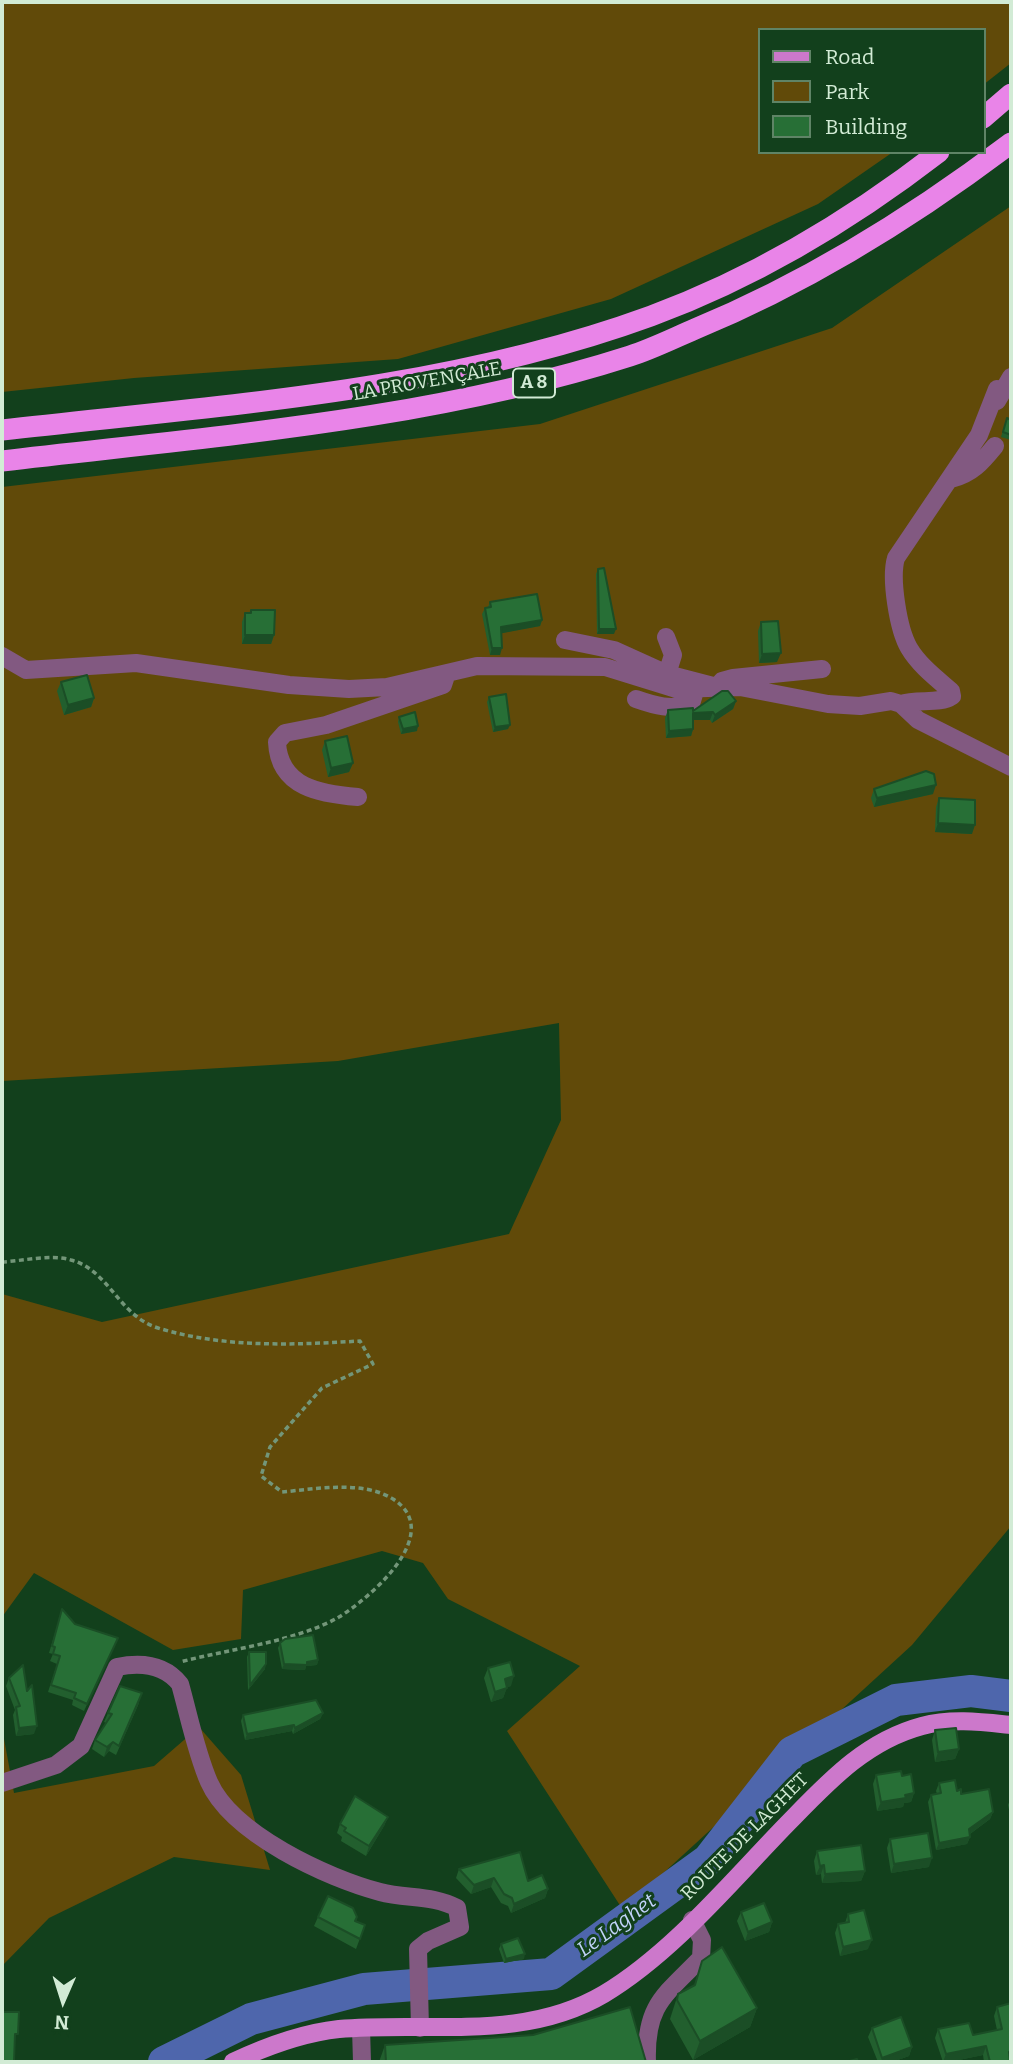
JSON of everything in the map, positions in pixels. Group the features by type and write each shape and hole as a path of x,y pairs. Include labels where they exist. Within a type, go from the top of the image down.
{"highway":[{"path":"985,116 1011,94"},
{"name":"LA PROVENÇALE","path":"2,461 393,414 499,393 632,355 743,309 828,266 920,209 1011,143"},
{"name":"LA PROVENÇALE","path":"2,430 408,380 574,341 651,316 729,283 787,253 855,212 936,154"}],"main road":[{"name":"ROUTE DE LAGHET","path":"233,2062 309,2034 419,2021 503,2025 577,2007 623,1982 692,1920 814,1797 866,1751 924,1725 967,1721 1011,1725"}],"street":[{"path":"990,409 1011,377"},
{"path":"901,704 913,700 947,700 952,696 951,691 923,667 908,646 892,571 896,558 979,435 997,389"},
{"path":"951,480 979,466 995,446"},
{"path":"666,637 673,655 667,674"},
{"path":"565,640 614,650 667,674 717,687"},
{"path":"2,656 26,670 136,663 289,685 349,689 387,687 477,666 567,664 605,667 676,689 695,691 740,687 828,704 860,706 891,701 901,704 918,720 1011,767"},
{"path":"717,687 722,681 733,678 822,669"},
{"path":"358,797 319,793 290,777 277,756 277,741 285,733 326,725 419,695 443,685 448,672"},
{"path":"636,699 658,707 677,708 691,704 695,691"},
{"path":"2,1783 56,1765 81,1746 117,1667 133,1664 159,1667 173,1675 180,1684 210,1783 237,1818 272,1844 331,1873 379,1892 442,1900 457,1908 460,1927 421,1945 418,1964 419,2021"},
{"path":"647,2062 646,2031 656,2004 701,1958 702,1940 692,1920"},
{"path":"360,2028 362,2062"}],"path":[{"path":"2,1262 69,1259 91,1268 132,1314 158,1328 218,1339 284,1345 360,1341 373,1364 323,1388 270,1447 261,1476 282,1492 354,1489 392,1499 406,1512 412,1538 404,1559 338,1617 308,1630 159,1667"}],"green space":[{"path":"2,2 1011,2 1011,63 985,83 985,28 758,28 758,154 890,154 818,204 611,299 398,359 134,378 2,392"},
{"path":"1011,206 1011,1526 912,1645 623,1910 507,1731 580,1666 448,1599 423,1563 382,1551 243,1590 241,1639 173,1650 34,1573 2,1617 2,1294 102,1322 509,1234 561,1120 559,1023 338,1061 2,1081 2,487 540,424 832,328"},
{"path":"199,1727 241,1775 270,1870 174,1857 49,1918 2,1966 2,1728 14,1793 154,1766"}],"building":[{"path":"1007,418 1011,420 1011,435 1003,432"},
{"path":"604,568 616,629 599,629 598,569"},
{"path":"537,594 542,620 501,627 502,648 492,648 485,608 491,607 490,602"},
{"path":"251,610 275,610 274,635 245,635 245,613 251,613"},
{"path":"778,621 781,653 762,654 761,622"},
{"path":"87,675 94,698 68,705 61,682"},
{"path":"722,691 728,691 736,701 715,715 713,712 693,713 693,729 669,731 668,710 693,708 693,711"},
{"path":"506,694 510,725 495,727 489,697"},
{"path":"415,712 418,726 403,729 399,717"},
{"path":"347,736 353,763 331,768 325,741"},
{"path":"926,771 934,774 936,785 877,798 874,789"},
{"path":"939,798 975,800 975,825 938,823"},
{"path":"62,1609 75,1624 118,1638 87,1704 74,1698 76,1693 51,1685 60,1656 53,1654 55,1647 52,1646"},
{"path":"313,1635 318,1660 307,1662 307,1665 284,1664 280,1643 285,1639"},
{"path":"249,1652 266,1652 266,1664 250,1685"},
{"path":"510,1662 514,1676 505,1679 507,1688 495,1692 488,1668"},
{"path":"23,1665 27,1691 32,1685 37,1726 19,1728 16,1707 20,1706 9,1678"},
{"path":"120,1686 142,1693 119,1746 113,1742 107,1747 95,1740 112,1714 108,1713"},
{"path":"316,1700 323,1713 295,1728 294,1725 247,1734 243,1715"},
{"path":"956,1728 959,1749 938,1752 935,1730"},
{"path":"901,1771 902,1776 911,1774 914,1793 905,1795 906,1798 881,1802 876,1775"},
{"path":"955,1780 957,1791 961,1789 961,1794 989,1789 993,1812 969,1829 970,1837 939,1843 931,1795 941,1793 939,1783"},
{"path":"355,1796 388,1817 369,1846 344,1831 346,1828 340,1824"},
{"path":"928,1833 932,1858 894,1864 890,1839"},
{"path":"861,1845 865,1871 825,1874 817,1851"},
{"path":"520,1852 528,1881 542,1875 548,1889 514,1904 494,1878 474,1885 459,1869"},
{"path":"328,1896 353,1908 357,1917 355,1921 365,1925 360,1939 318,1917"},
{"path":"764,1903 772,1922 748,1932 741,1912"},
{"path":"864,1910 872,1940 843,1947 838,1924 849,1922 848,1914"},
{"path":"518,1938 525,1954 506,1959 501,1944"},
{"path":"722,1947 757,2008 700,2041 677,2000 678,1994 695,1985 702,1961"},
{"path":"1011,2003 1010,2062 990,2062 986,2046 946,2054 938,2029 969,2023 973,2035 1002,2029 997,2007"},
{"path":"630,2007 646,2062 386,2062 385,2045 533,2035"},
{"path":"2,2012 19,2012 14,2062 2,2062"},
{"path":"901,2017 912,2047 882,2058 872,2028"}],"waterway":[{"name":"Le Laghet","path":"164,2062 251,2019 364,1989 551,1974 708,1860 792,1752 896,1700 971,1691 1011,1696"}]}
